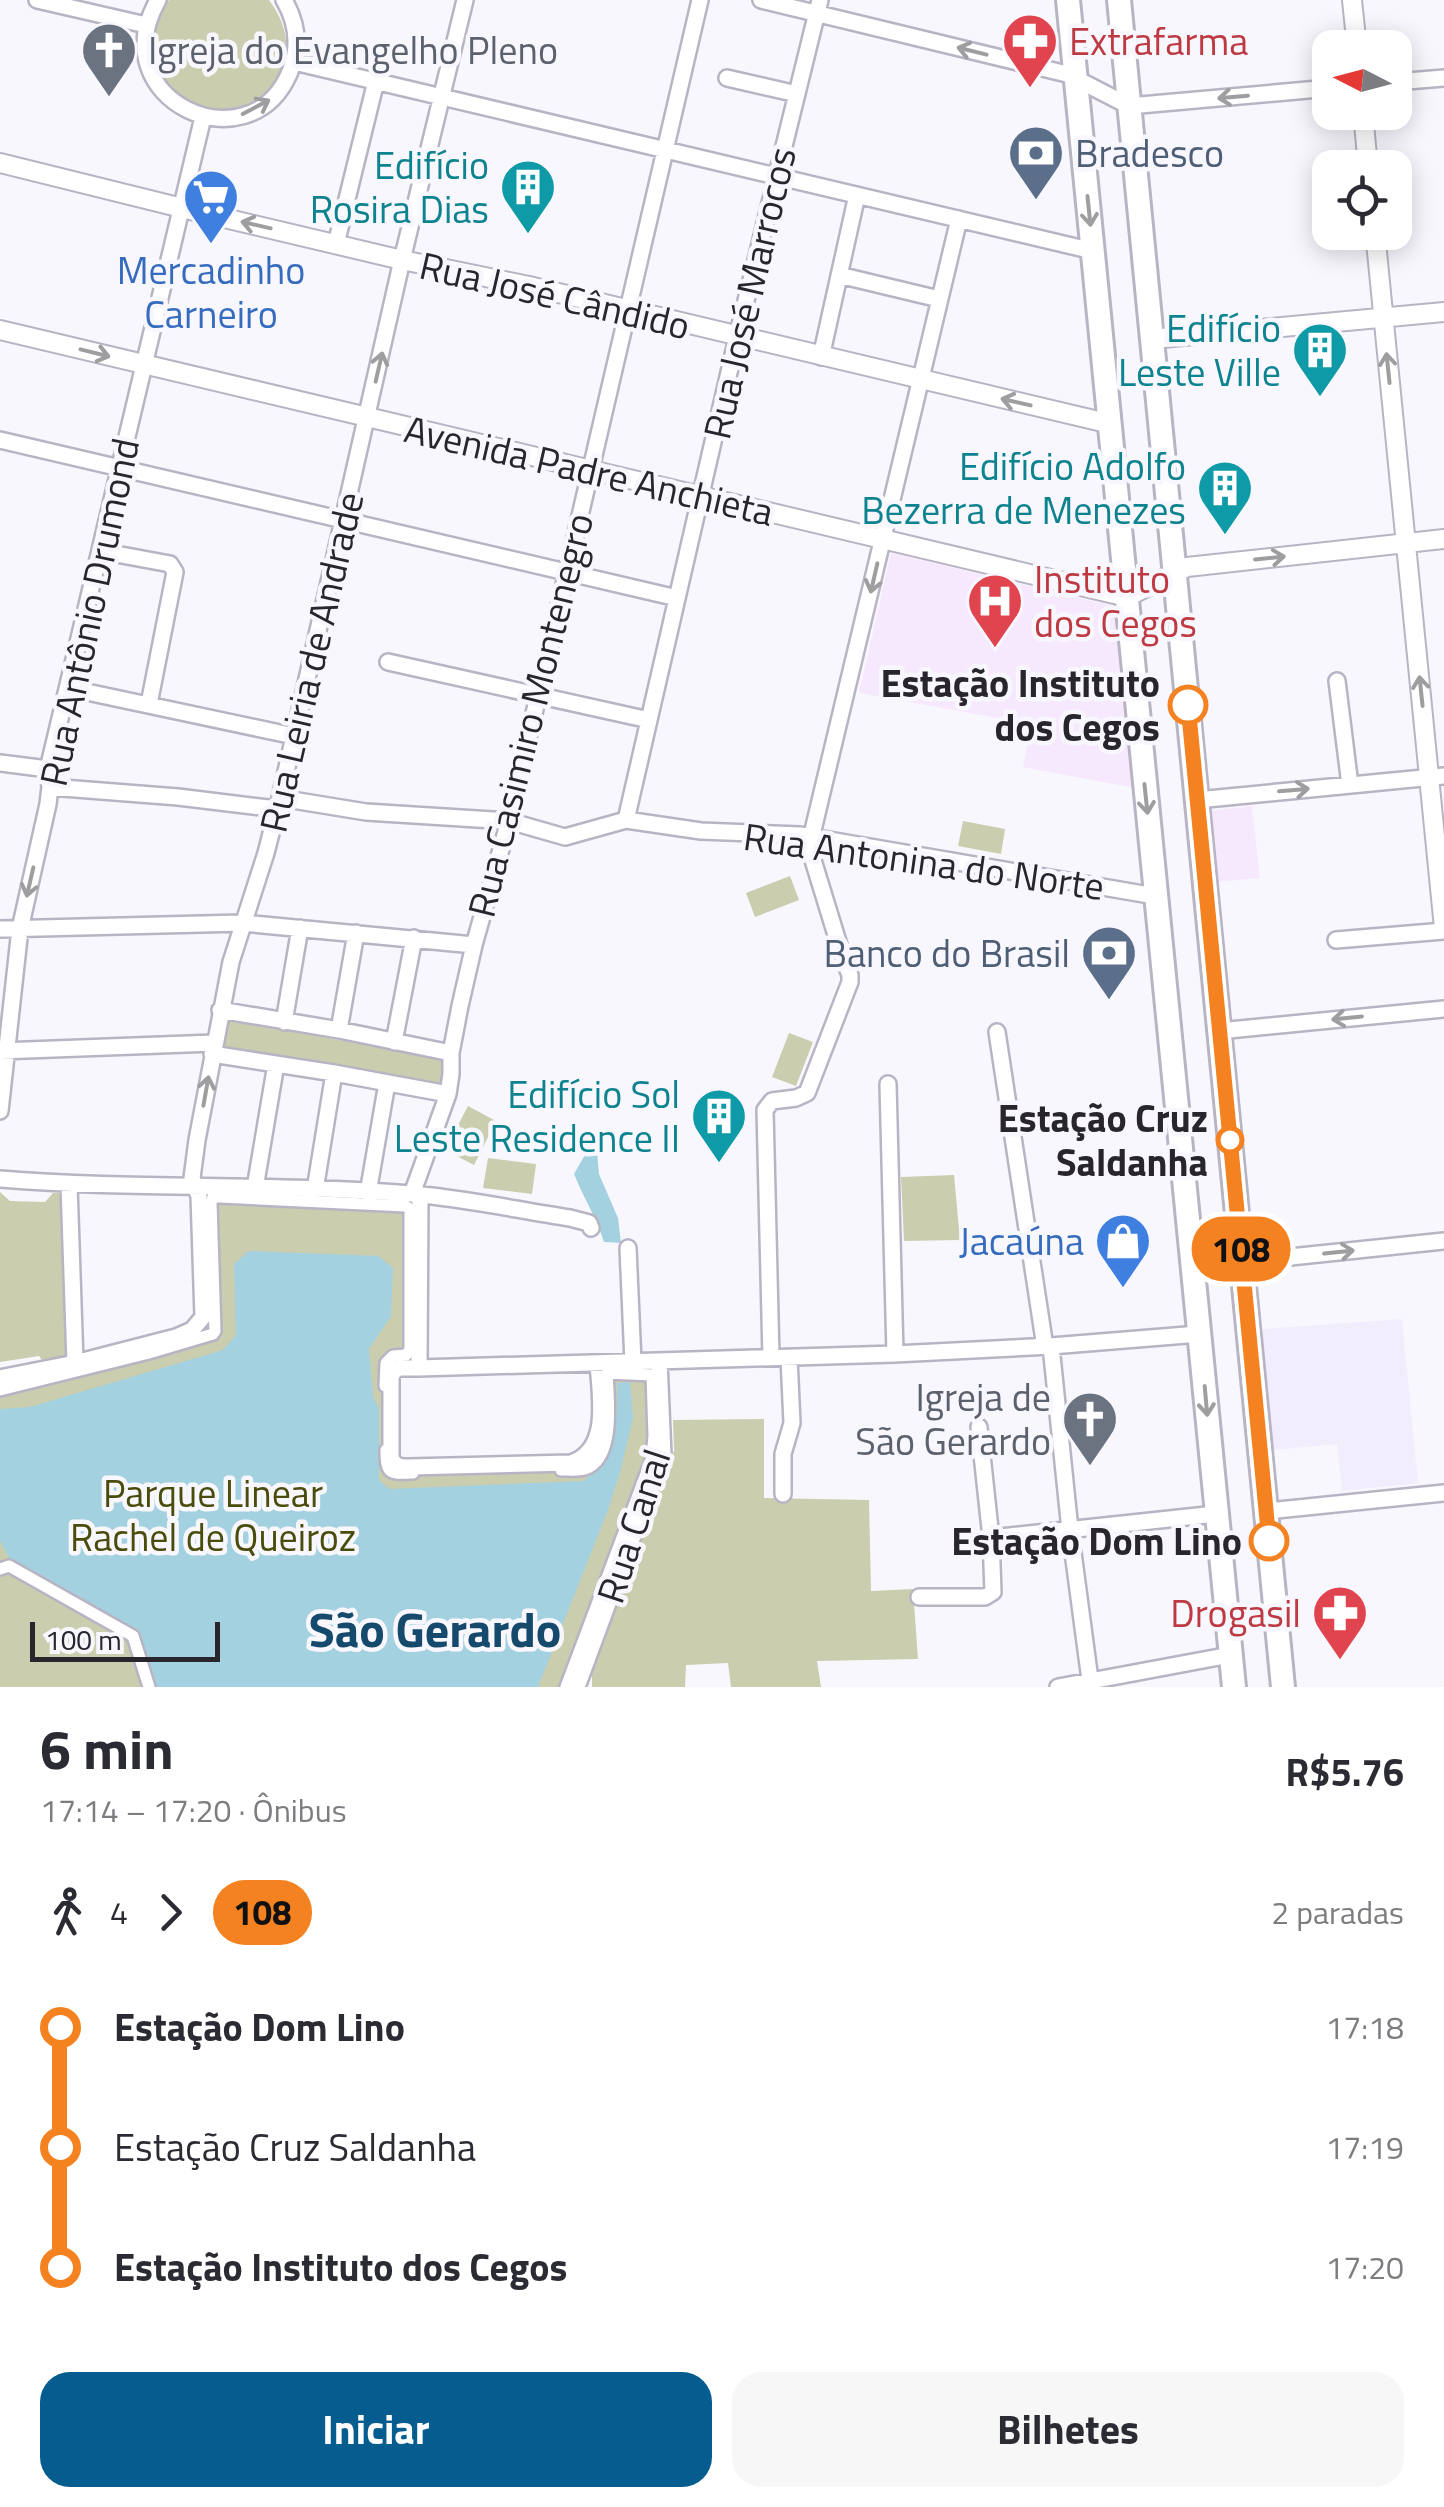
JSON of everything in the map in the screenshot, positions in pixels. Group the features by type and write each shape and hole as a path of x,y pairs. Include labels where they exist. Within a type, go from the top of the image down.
{"main road":[{"path":"1068,0 1234,1687"},
{"path":"1119,0 1283,1687"}],"street":[{"path":"37,0 146,25"},
{"path":"158,0 146,25 144,42 146,58 160,89 185,110 224,119 248,114 268,102 284,84 297,45 296,28 284,0"},
{"name":"Rua Leiria de Andrade","path":"75,1363 176,1337 192,1330 203,1317 200,1196 192,1178 220,1010 242,923 266,853 465,0"},
{"name":"Rua Casimiro Montenegro","path":"419,1368 416,1195 448,1094 451,1053 474,945 538,695 700,0"},
{"path":"761,0 818,7 1067,74 1129,106 1312,90"},
{"path":"1352,0 1355,30"},
{"name":"Rua José Marrocos","path":"626,820 818,7"},
{"path":"294,62 1094,251"},
{"path":"727,78 797,94"},
{"path":"336,244 376,82"},
{"path":"1412,82 1444,82"},
{"name":"Rua Antônio Drumond","path":"0,1111 3,1051 20,929 50,787 48,769 203,117"},
{"name":"Rua José Cândido","path":"0,163 1110,424"},
{"path":"821,357 857,195"},
{"path":"771,1358 766,1110 772,1101 807,1093 850,982 809,847 959,219"},
{"path":"1336,940 1444,929 1437,776 1407,542 1377,250"},
{"path":"839,275 939,299"},
{"path":"1152,339 1444,312"},
{"name":"Avenida Padre Anchieta","path":"0,330 1127,598"},
{"path":"0,440 677,598"},
{"path":"1127,598 1187,567 1444,540"},
{"path":"100,551 174,567 150,704"},
{"path":"388,662 649,720"},
{"path":"1336,681 1350,785"},
{"path":"68,688 294,736"},
{"path":"0,763 48,769"},
{"path":"1197,800 1437,776"},
{"name":"Rua Antonina do Norte","path":"50,787 508,820 565,836 626,820 701,831 812,836 1156,896"},
{"path":"0,928 242,923 474,945"},
{"path":"284,1022 300,928"},
{"path":"339,1030 356,933"},
{"path":"394,1042 414,938"},
{"path":"1219,1031 1444,1009"},
{"path":"220,1010 451,1053"},
{"path":"997,1032 1048,1346 1090,1680"},
{"path":"3,1051 213,1048 276,1064 448,1094"},
{"path":"255,1188 276,1064"},
{"path":"315,1190 334,1072"},
{"path":"368,1193 386,1082"},
{"path":"888,1084 894,1354"},
{"path":"0,1179 416,1195 570,1218 592,1228"},
{"path":"0,1378 75,1363 69,1184"},
{"path":"0,1390 213,1334 214,1198 408,1207 410,1350 406,1355 393,1356 385,1365 388,1470 394,1474 584,1469 595,1464 605,1444 609,1425 607,1373 652,1374 652,1458 566,1687"},
{"path":"1242,1262 1444,1242"},
{"path":"628,1248 633,1362"},
{"path":"598,1363 597,1440 580,1460 399,1467 393,1463 391,1377 399,1368 894,1354 1199,1334"},
{"path":"783,1494 783,1454 792,1423 790,1358"},
{"name":"Rua Canal","path":"576,1687 663,1455 659,1361"},
{"path":"919,1597 990,1596 994,1588 979,1427"},
{"path":"1266,1511 1444,1493"},
{"path":"992,1538 1216,1514"},
{"path":"0,1568 9,1566 133,1636 150,1687"},
{"path":"1058,1687 1230,1655"}],"shaded area":[{"name":"Instituto dos Cegos","path":"891,553 1117,607 1134,788 1023,767 1031,724 859,693"},
{"path":"1252,806 1260,878 1216,882 1209,811"},
{"path":"1402,1319 1418,1483 1342,1491 1337,1444 1274,1450 1259,1334 1264,1329"}],"green space":[{"path":"169,0 269,0 284,29 285,56 276,79 259,97 237,108 213,111 189,104 168,86 154,56 155,24"},
{"path":"963,821 1005,829 1001,854 958,846"},
{"path":"790,876 799,900 755,917 746,893"},
{"path":"227,1019 439,1059 444,1061 442,1084 434,1087 225,1048 221,1045"},
{"path":"789,1033 813,1042 796,1086 772,1077"},
{"path":"468,1106 496,1121 474,1165 445,1150"},
{"path":"488,1158 536,1164 532,1194 483,1188"},
{"path":"954,1175 960,1240 904,1241 901,1177"},
{"path":"0,1192 10,1201 45,1202 53,1193 59,1193 64,1201 67,1358 44,1363 39,1356 0,1362"},
{"name":"Parque Linear Rachel de Queiroz","path":"213,1197 405,1206 410,1350 393,1356 386,1466 584,1469 607,1373 648,1373 654,1436 566,1687 0,1687 0,1390 213,1334"},
{"path":"764,1419 764,1498 869,1500 871,1591 913,1589 918,1659 817,1661 821,1687 731,1687 728,1663 686,1665 685,1687 592,1687 592,1667 674,1451 673,1420"}],"water":[{"path":"588,1140 596,1141 599,1174 618,1218 621,1243 604,1242 574,1174 586,1153"},
{"name":"Parque Linear Rachel de Queiroz","path":"249,1251 378,1256 393,1268 391,1316 369,1349 373,1397 379,1408 379,1480 389,1489 584,1481 608,1448 617,1410 617,1383 630,1382 633,1418 619,1476 538,1687 156,1687 140,1634 10,1560 0,1541 0,1409 30,1407 223,1350 236,1335 234,1264"}],"bus line":[{"name":"108","path":"1188,705 1269,1541"}],"place":[{"name":"Extrafarma","path":"1030,90"},
{"name":"Igreja do Evangelho Pleno","path":"109,99"},
{"name":"Bradesco","path":"1036,202"},
{"name":"Edifício Rosira Dias","path":"528,236"},
{"name":"Mercadinho Carneiro","path":"211,246"},
{"name":"Edifício Leste Ville","path":"1320,399"},
{"name":"Edifício Adolfo Bezerra de Menezes","path":"1225,537"},
{"name":"Instituto dos Cegos","path":"995,650"},
{"name":"Estação Instituto dos Cegos","path":"1188,705"},
{"name":"Banco do Brasil","path":"1109,1002"},
{"name":"Estação Cruz Saldanha","path":"1230,1140"},
{"name":"Edifício Sol Leste Residence II","path":"719,1165"},
{"name":"Jacaúna","path":"1123,1290"},
{"name":"Igreja de São Gerardo","path":"1090,1468"},
{"name":"Estação Dom Lino","path":"1269,1541"},
{"name":"Drogasil","path":"1340,1662"}],"district":[{"name":"São Gerardo","path":"435,1629"}]}
